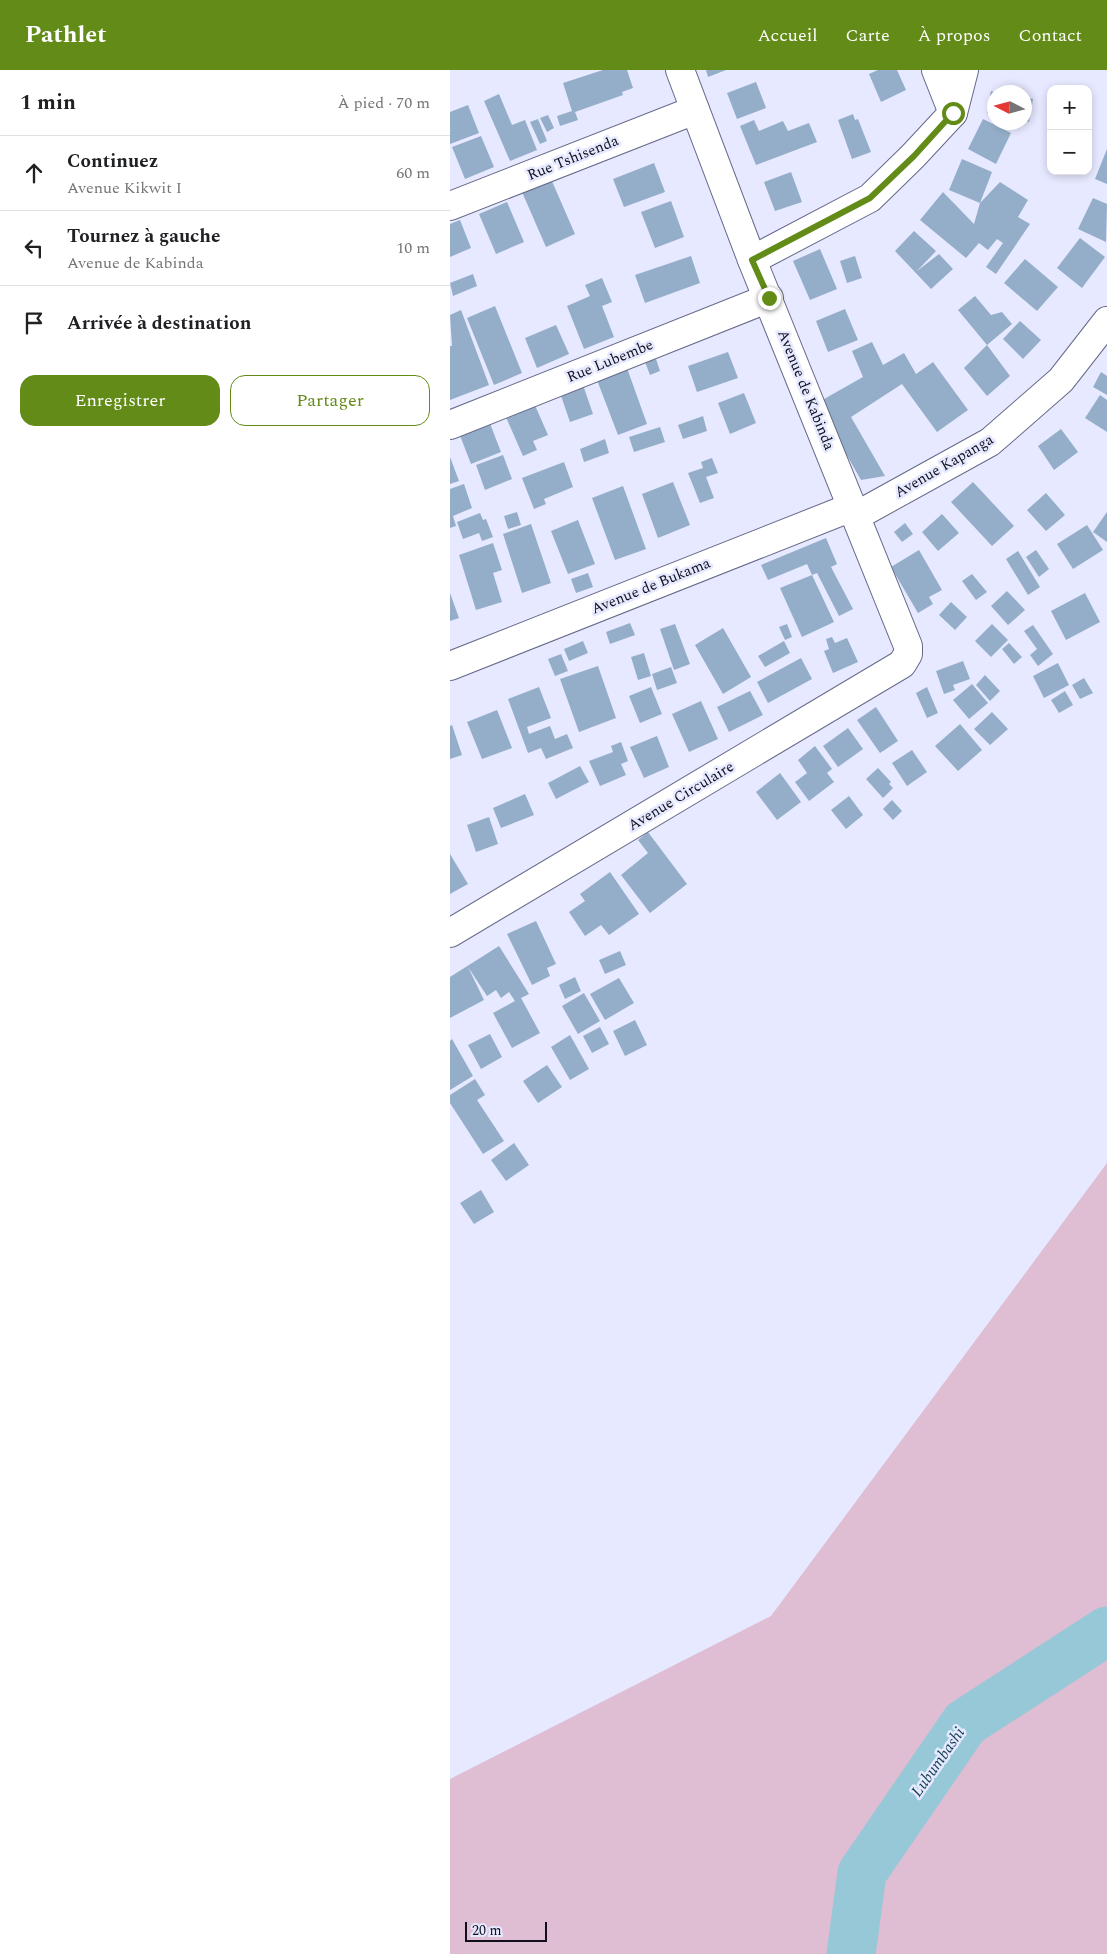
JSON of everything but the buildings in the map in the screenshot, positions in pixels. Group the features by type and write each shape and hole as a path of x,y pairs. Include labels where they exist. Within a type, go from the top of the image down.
{"street":[{"name":"Avenue de Kabinda","path":"680,70 752,260 769,298 908,646 908,654"},
{"path":"936,70 953,113"},
{"path":"752,260 870,198 914,156 953,113 964,70"},
{"name":"Rue Tshisenda","path":"450,206 695,110"},
{"name":"Rue Lubembe","path":"450,425 769,298"},
{"name":"Avenue Kapanga","path":"854,511 990,442 1061,380 1107,321"},
{"name":"Avenue de Bukama","path":"450,666 854,511"},
{"name":"Avenue Circulaire","path":"450,933 902,664 908,654"}],"shaded area":[{"path":"1107,1163 1107,1954 450,1954 450,1779 771,1616"}],"waterway":[{"name":"Lubumbashi","path":"851,1954 862,1873 965,1723 1107,1631"}],"route":[{"path":"769,298 752,260 870,198 914,156 953,113"}]}
